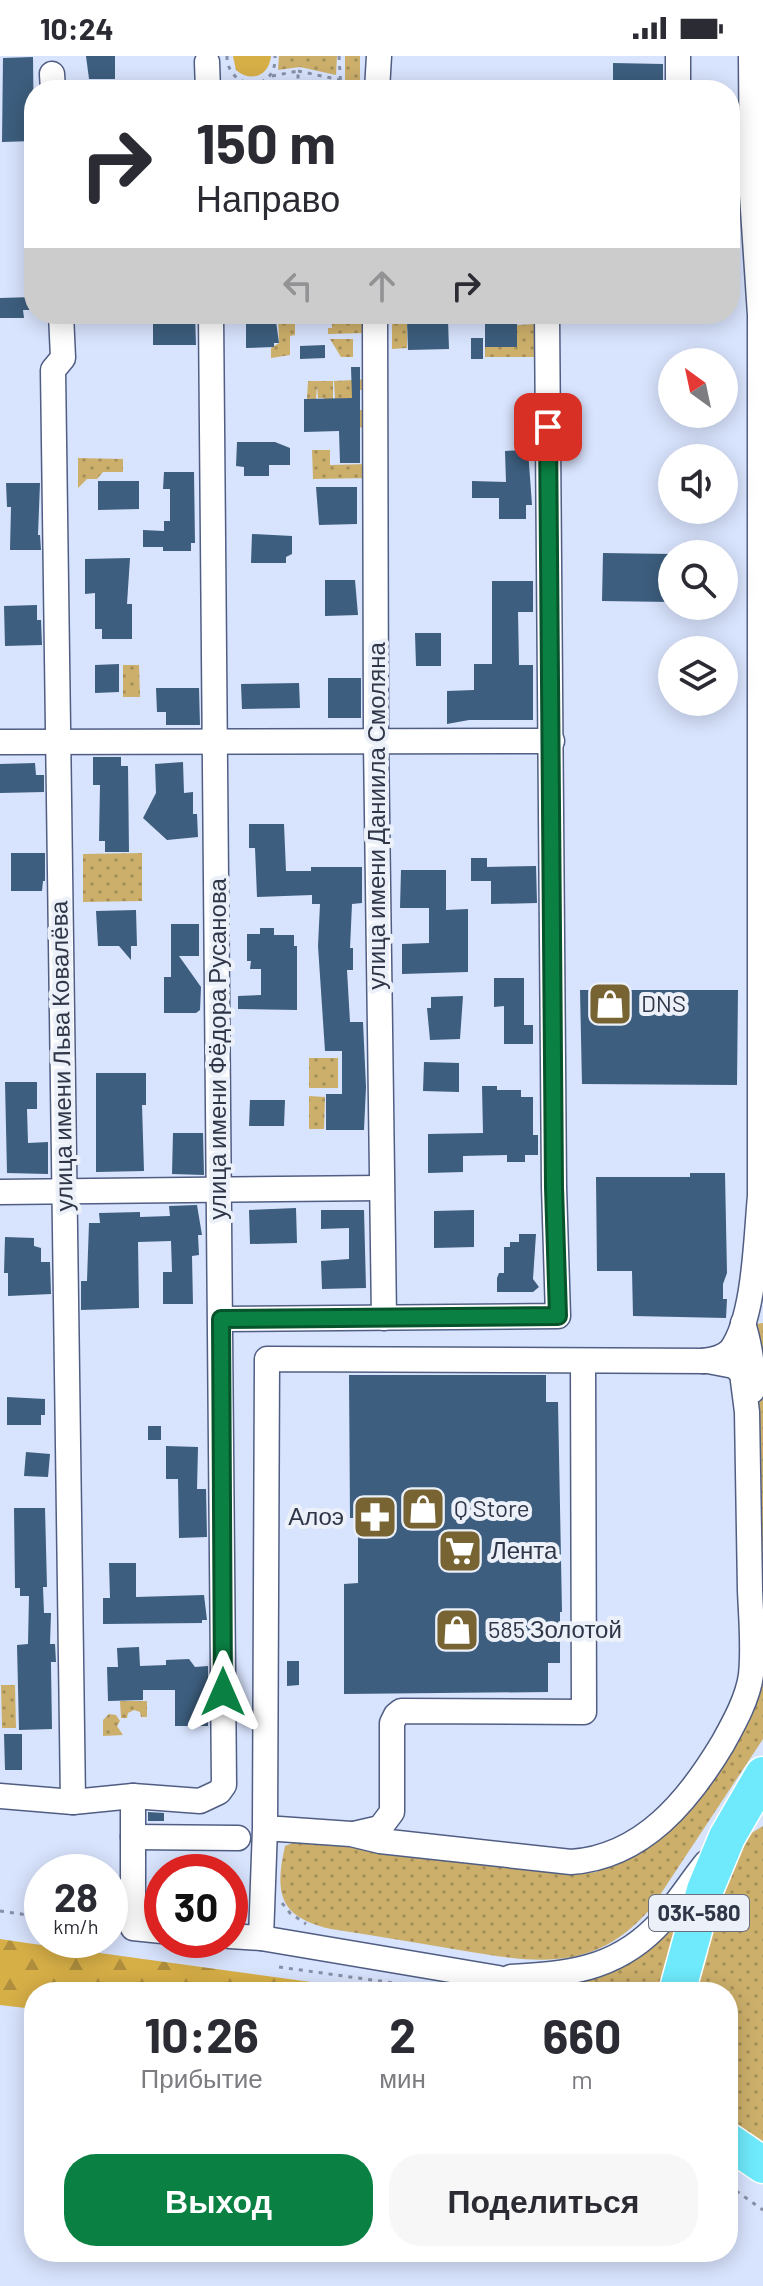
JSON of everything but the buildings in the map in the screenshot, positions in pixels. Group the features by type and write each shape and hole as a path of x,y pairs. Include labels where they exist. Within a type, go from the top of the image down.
{"highway":[{"name":"03К-580","path":"680,1982 705,1890 727,1837 763,1775"},
{"path":"727,1837 763,1817"},
{"path":"738,2148 763,2165"}],"street":[{"path":"378,80 379,56"},
{"path":"678,56 678,80"},
{"path":"261,1938 265,1828 267,1359 702,1361 717,1359 730,1352 743,1323 750,1293 760,1196 760,315 751,56"},
{"path":"211,80 217,59"},
{"path":"740,182 758,201"},
{"name":"улица имени Льва Ковалёва","path":"61,324 63,358 53,370 73,1802"},
{"name":"улица имени Фёдора Русанова","path":"133,1796 200,1801 219,1792 224,1785 211,324"},
{"name":"улица имени Даниила Смоляна","path":"375,324 376,742 384,1318"},
{"path":"221,1319 558,1316 554,1171 547,324"},
{"path":"0,742 552,741"},
{"path":"0,1192 381,1188"},
{"path":"743,1323 753,1369 747,1412"},
{"path":"351,1834 376,1830 392,1812 392,1723 401,1711 584,1712 583,1361"},
{"path":"265,1828 351,1834 380,1841 571,1862 587,1861 616,1852 643,1837 668,1817 694,1788 735,1723 751,1677 747,1412 742,1373 734,1366 702,1361"},
{"path":"0,1796 73,1802 133,1796 133,1928 144,1929"},
{"path":"133,1837 238,1838"},
{"path":"498,1978 549,1975 613,1960 657,1927 727,1837"},
{"path":"248,1937 509,1982"}],"path":[{"path":"266,80 275,71 275,56"},
{"path":"272,76 298,71 341,80 339,56"},
{"path":"217,59 227,63 234,75 242,80"},
{"path":"298,71 298,80"},
{"path":"279,1896 297,1920 316,1927"},
{"path":"0,1911 24,1914"},
{"path":"279,1967 383,1982"},
{"path":"738,2192 763,2210"}],"shaded area":[{"path":"279,56 337,56 336,75 300,67 278,70"},
{"path":"345,56 360,56 360,80 345,80"},
{"path":"278,324 295,324 295,335 290,336 290,355 271,358 271,348 279,343"},
{"path":"332,324 366,324 366,333 328,334 328,328 332,328"},
{"path":"392,324 407,324 407,348 392,349"},
{"path":"536,324 537,357 485,357 485,347 517,347 517,325"},
{"path":"330,339 353,339 353,357 341,357"},
{"path":"373,379 363,428 359,427 358,410 364,410 363,390 352,390 352,398 335,399 334,381"},
{"path":"308,381 333,381 333,407 324,406 324,398 318,398 317,386 316,399 307,399"},
{"path":"312,450 330,450 330,465 368,464 369,478 313,479"},
{"path":"78,458 123,459 123,472 103,472 97,479 87,479 78,488"},
{"path":"123,665 139,665 140,697 123,697"},
{"path":"142,853 142,901 83,902 83,854"},
{"path":"309,1058 338,1058 338,1088 309,1088"},
{"path":"309,1096 325,1097 324,1129 309,1129"},
{"path":"763,1323 763,1739 652,1907 630,1929 607,1944 584,1954 536,1960 331,1929 301,1918 285,1901 280,1878 285,1846 298,1841 579,1874 596,1872 613,1864 661,1830 762,1650 756,1324"},
{"path":"1,1685 15,1685 16,1728 2,1728"},
{"path":"120,1701 147,1701 147,1717 141,1717 140,1712 134,1710 128,1713 127,1718 121,1718"},
{"path":"109,1714 116,1715 120,1721 117,1726 123,1735 103,1736 103,1720"},
{"path":"763,1826 763,2151 738,2134 738,1982 690,1982 733,1850"},
{"path":"678,1916 682,1918 663,1982 582,1982 619,1968 655,1942"}],"green space":[{"path":"233,56 271,56 263,73 253,77 236,70"},
{"path":"0,1939 24,1942 24,1958 128,1957 312,1982 24,1982 24,2008 0,2005"}],"place":[{"name":"DNS","path":"610,1004"},
{"name":"Q Store","path":"423,1509"},
{"name":"Алоэ","path":"375,1517"},
{"name":"Лента","path":"460,1551"},
{"name":"585 Золотой","path":"457,1630"}],"route":[{"path":"223,1692 221,1319 558,1316 554,1187 548,427"}]}
